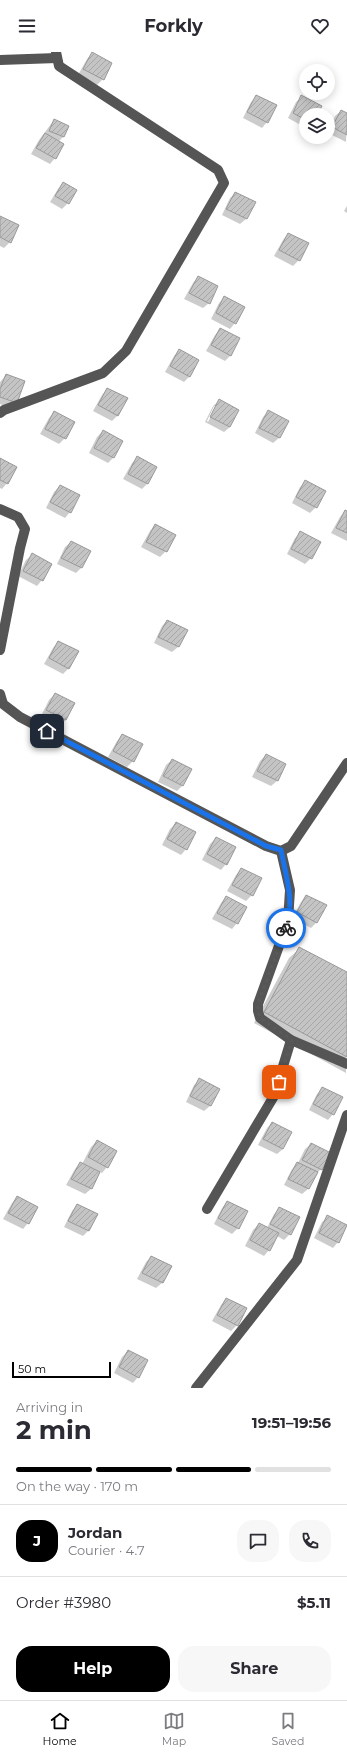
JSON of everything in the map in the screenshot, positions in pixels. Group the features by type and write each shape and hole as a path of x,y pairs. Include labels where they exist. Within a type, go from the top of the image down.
{"street":[{"path":"0,60 56,55 59,66 218,170 224,183 126,351 103,373 4,410 0,413"},
{"path":"0,509 18,517 26,529 20,548 0,650"},
{"path":"0,694 3,704 20,717 259,842 281,850 291,846 347,763"},
{"path":"281,850 290,890 288,921 258,1004 260,1018 292,1040 347,1064"},
{"path":"207,1209 274,1096 292,1040"},
{"path":"196,1388 297,1260 347,1115"}],"building":[{"path":"92,52 112,63 104,80 83,69"},
{"path":"256,95 277,105 268,123 247,112"},
{"path":"299,100 311,100 322,106 321,108 299,108 299,116 293,113"},
{"path":"341,110 347,113 347,135 335,129 335,121"},
{"path":"54,119 69,126 64,137 49,131"},
{"path":"45,133 64,144 56,159 36,148"},
{"path":"63,182 77,190 69,204 55,196"},
{"path":"235,192 256,202 247,219 226,209"},
{"path":"0,216 19,225 11,243 0,237"},
{"path":"288,233 309,243 300,261 279,250"},
{"path":"198,276 218,286 210,304 189,293"},
{"path":"224,296 245,307 236,324 216,313"},
{"path":"220,328 240,338 231,356 211,345"},
{"path":"179,349 199,360 190,377 170,366"},
{"path":"6,374 25,381 17,403 0,397 0,389"},
{"path":"107,388 128,398 118,416 98,405"},
{"path":"219,399 239,410 230,427 210,417"},
{"path":"268,410 289,421 280,438 259,428"},
{"path":"54,411 75,422 66,439 45,429"},
{"path":"103,430 123,441 114,458 94,448"},
{"path":"137,456 157,467 148,484 128,474"},
{"path":"0,458 17,467 8,484 0,480"},
{"path":"305,480 326,491 317,508 296,497"},
{"path":"60,485 80,495 71,513 50,502"},
{"path":"345,510 347,511 347,533 336,528"},
{"path":"155,524 176,535 167,552 146,542"},
{"path":"300,531 321,542 312,559 291,549"},
{"path":"71,541 91,551 82,568 61,558"},
{"path":"32,553 52,564 43,581 23,571"},
{"path":"167,620 188,630 179,647 158,637"},
{"path":"58,641 79,651 69,669 49,658"},
{"path":"55,693 75,703 66,720 46,710"},
{"path":"122,734 143,744 134,762 113,751"},
{"path":"266,754 286,764 278,781 257,771"},
{"path":"172,759 192,769 183,786 163,776"},
{"path":"176,822 196,832 187,850 167,839"},
{"path":"216,837 236,847 227,865 207,854"},
{"path":"241,868 262,878 253,896 232,885"},
{"path":"306,895 327,905 317,923 297,912"},
{"path":"226,896 247,907 238,924 217,913"},
{"path":"299,947 347,972 347,1057 264,1012"},
{"path":"199,1078 220,1089 211,1106 190,1096"},
{"path":"322,1087 343,1097 334,1115 313,1104"},
{"path":"272,1122 292,1132 283,1149 263,1139"},
{"path":"97,1140 117,1151 108,1168 88,1157"},
{"path":"311,1143 331,1153 322,1170 302,1160"},
{"path":"80,1162 100,1172 92,1189 71,1179"},
{"path":"297,1162 318,1172 309,1189 288,1179"},
{"path":"17,1196 38,1207 29,1224 8,1213"},
{"path":"227,1201 248,1211 239,1229 218,1218"},
{"path":"77,1204 98,1214 89,1231 68,1221"},
{"path":"279,1207 300,1217 291,1235 270,1224"},
{"path":"327,1215 347,1225 339,1243 319,1233"},
{"path":"259,1223 279,1233 270,1251 250,1240"},
{"path":"151,1256 172,1266 163,1283 142,1273"},
{"path":"226,1298 247,1308 238,1326 217,1315"},
{"path":"128,1350 148,1360 139,1378 119,1367"}],"way so far":[{"path":"279,1082 292,1040 260,1018 258,1004 286,928"}],"route":[{"path":"47,731 266,846 281,850 290,890 288,921 286,928"}]}
